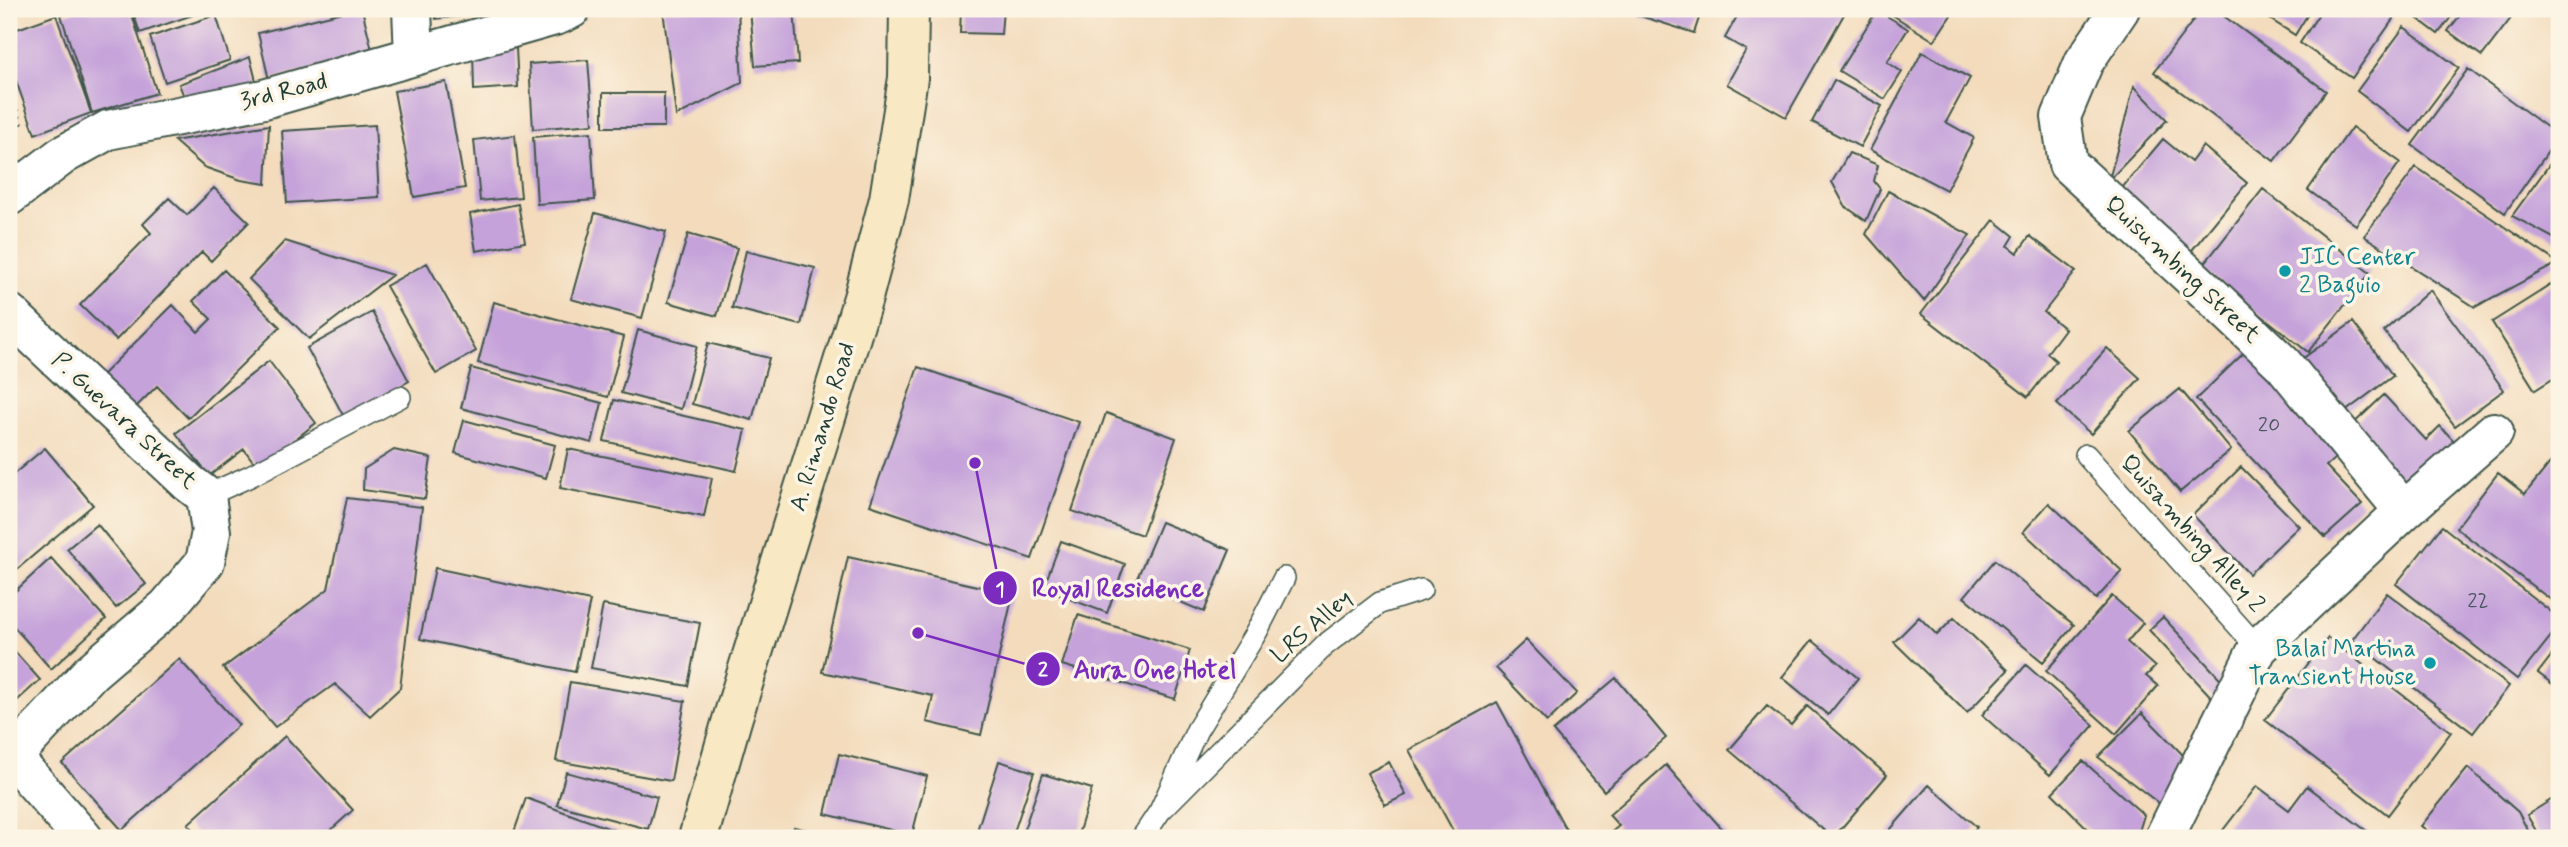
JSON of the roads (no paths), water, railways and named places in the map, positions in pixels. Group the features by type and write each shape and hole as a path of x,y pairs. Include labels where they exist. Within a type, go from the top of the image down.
{"main road":[{"name":"A. Rimando Road","path":"698,838 863,298 889,199 908,78 909,9"}],"street":[{"path":"412,9 414,56"},
{"name":"3rd Road","path":"9,196 63,155 108,130 264,99 558,15 571,9"},
{"name":"Quisumbing Street","path":"2115,11 2084,62 2061,117 2068,164 2283,364 2404,511"},
{"name":"P. Guevara Street","path":"9,313 206,496 211,532 205,562 167,607 91,672 11,755 83,838"},
{"path":"2164,838 2258,648 2404,511 2494,432"}],"lane":[{"path":"206,496 250,476 400,397"},
{"name":"Quisambing Alley 2","path":"2087,455 2258,648"},
{"name":"LRS Alley","path":"1142,838 1160,811 1197,730 1257,631 1284,578"},
{"name":"LRS Alley","path":"1160,811 1325,645 1380,603 1421,590"}],"place":[{"name":"JIC Center 2 Baguio","path":"2285,271"},
{"name":"Royal Residence","path":"975,463"},
{"name":"Aura One Hotel","path":"918,633"},
{"name":"Balai Martina Transient House","path":"2430,663"}]}
